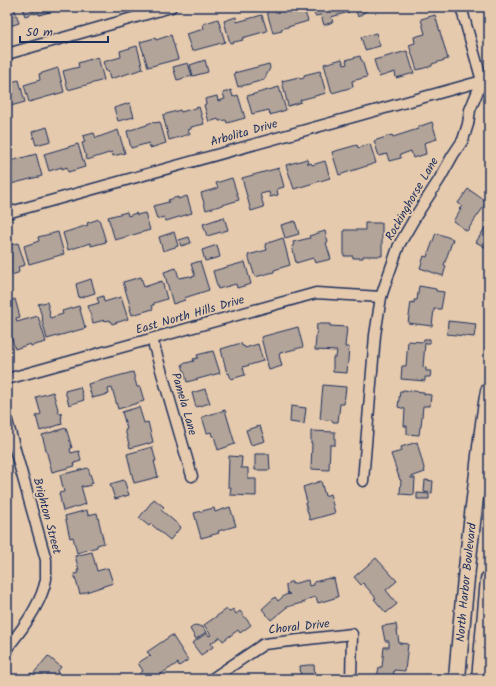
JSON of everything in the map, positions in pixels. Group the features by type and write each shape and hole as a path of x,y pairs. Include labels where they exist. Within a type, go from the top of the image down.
{"main road":[{"name":"North Harbor Boulevard","path":"457,679 471,531 482,436 489,391"},
{"name":"North Harbor Boulevard","path":"480,679 489,579"}],"street":[{"path":"7,54 171,7"},
{"path":"461,7 485,81"},
{"name":"Arbolita Drive","path":"7,213 485,81"},
{"name":"Rockinghorse Lane","path":"363,481 375,335 386,282 399,245 463,140 468,124 470,110 485,81"},
{"name":"East North Hills Drive","path":"7,379 316,292 382,297"},
{"name":"Pamela Lane","path":"152,339 192,476"},
{"name":"Brighton Street","path":"7,421 46,560 46,579 40,599 7,648"},
{"name":"Choral Drive","path":"212,679 264,644 352,634 351,679"}],"building":[{"path":"7,7 14,7 19,23 7,27"},
{"path":"22,7 60,7 60,9 39,15 39,13 34,13 25,16"},
{"path":"274,7 303,7 308,21 273,33 266,9"},
{"path":"313,7 348,7 349,12 331,17 333,22 324,25 321,15 315,16"},
{"path":"353,7 370,8 358,17 355,8"},
{"path":"262,15 267,31 230,43 224,21 236,17 237,22"},
{"path":"435,15 448,59 432,64 432,66 417,70 409,45 415,43 414,37 425,34 421,19"},
{"path":"218,19 225,42 192,51 186,34 204,29 203,24"},
{"path":"376,33 380,46 365,50 361,37"},
{"path":"171,35 178,59 148,67 140,42 155,38 156,40"},
{"path":"137,46 143,69 110,79 103,62 121,57 120,51"},
{"path":"407,51 414,73 396,78 395,72 379,77 374,60"},
{"path":"360,56 367,77 352,81 353,87 332,93 324,64 342,59 344,65 347,64 346,60"},
{"path":"98,57 104,80 68,90 63,71 79,67 78,63"},
{"path":"205,60 208,72 193,76 190,65"},
{"path":"188,63 192,76 177,80 173,67"},
{"path":"269,64 270,68 264,80 238,87 234,73"},
{"path":"58,68 64,92 29,102 24,85 40,80 39,74"},
{"path":"320,71 326,93 300,100 301,102 288,106 282,81 299,77 300,79 304,78 304,75"},
{"path":"19,80 25,102 7,107 7,83"},
{"path":"279,87 286,110 270,115 269,110 252,114 247,96"},
{"path":"231,90 233,97 238,95 245,118 227,123 226,120 219,121 218,119 209,122 204,105 206,104 205,99 217,96 218,101 225,99 223,93"},
{"path":"130,103 134,117 118,121 114,108"},
{"path":"199,107 204,124 191,127 191,129 188,130 190,134 169,140 163,115"},
{"path":"153,122 160,122 166,143 150,148 149,143 131,148 127,131"},
{"path":"432,122 437,139 424,143 426,154 413,158 411,151 400,155 401,158 389,161 387,154 379,156 374,141 418,129 418,127"},
{"path":"47,127 51,141 36,145 32,132"},
{"path":"118,130 125,153 113,156 112,152 87,160 82,143 85,142 83,136 94,133 96,138"},
{"path":"78,144 85,167 68,172 67,167 49,171 44,154"},
{"path":"370,144 376,163 339,175 332,152 357,145 358,148"},
{"path":"36,154 42,176 7,185 7,162"},
{"path":"489,155 489,172 484,168"},
{"path":"307,159 308,164 311,163 312,165 325,161 330,178 294,189 286,165"},
{"path":"279,168 284,187 277,189 278,195 270,197 269,192 260,194 264,207 251,211 242,178"},
{"path":"489,173 489,187 484,185"},
{"path":"232,178 239,200 206,210 201,193 218,188 216,183"},
{"path":"468,189 487,202 467,231 453,221 462,206 458,203"},
{"path":"187,196 192,213 166,221 164,217 157,219 153,206 169,202 168,200 178,197 178,199"},
{"path":"127,212 128,216 136,213 137,215 145,213 150,230 115,240 108,217"},
{"path":"224,217 228,230 207,236 203,224"},
{"path":"99,219 106,242 91,246 91,243 68,250 63,233 88,225 87,223"},
{"path":"295,221 299,234 285,238 281,225"},
{"path":"365,223 382,223 382,256 363,256 363,258 353,258 353,256 344,256 344,230 365,230"},
{"path":"485,228 489,231 488,249 476,242"},
{"path":"325,231 328,242 326,243 331,259 315,263 313,258 296,263 292,246 294,246 293,242 310,238 309,236"},
{"path":"58,232 64,254 29,264 24,246 39,241 38,237"},
{"path":"174,232 178,246 163,251 159,237"},
{"path":"436,233 453,239 444,265 446,266 443,276 420,268 424,256 427,257"},
{"path":"189,237 191,243 181,246 179,240"},
{"path":"283,238 290,265 274,270 274,272 255,277 248,255 267,250 265,244"},
{"path":"18,243 25,265 18,267 18,273 7,276 7,246"},
{"path":"217,245 220,257 205,261 202,250"},
{"path":"200,261 209,290 184,298 185,300 173,304 164,272 176,268 179,278 195,276 191,264"},
{"path":"245,262 251,284 237,288 236,284 218,289 213,271"},
{"path":"141,277 144,287 162,281 167,299 154,303 154,305 152,305 153,309 132,315 123,282"},
{"path":"91,279 95,293 79,298 76,284"},
{"path":"419,286 444,292 441,309 434,309 432,326 408,323 411,302 414,303 414,300 417,300"},
{"path":"103,296 104,302 121,297 128,319 112,324 110,320 93,323 88,306 99,303 97,298"},
{"path":"15,299 20,317 16,318 17,322 38,316 46,342 31,346 30,344 15,349 7,323 7,302"},
{"path":"47,302 50,318 63,314 62,311 79,306 86,328 47,339 38,304"},
{"path":"448,321 476,324 474,337 447,334"},
{"path":"317,324 330,324 330,326 347,327 345,347 349,347 347,373 333,372 333,357 336,357 337,351 315,350"},
{"path":"298,327 303,347 280,353 279,355 282,366 269,370 261,337"},
{"path":"424,339 430,339 430,343 425,343 423,367 426,368 426,371 431,371 430,377 425,377 425,381 401,379 402,366 406,366 408,341 423,342"},
{"path":"241,343 245,348 258,344 263,361 243,367 245,375 231,379 229,373 227,374 221,349"},
{"path":"213,351 220,373 187,382 182,364 194,361 193,359 198,358 197,355"},
{"path":"133,372 137,387 140,387 144,401 118,409 112,388 108,389 109,394 92,398 88,384"},
{"path":"323,385 346,387 344,404 340,404 338,422 320,419"},
{"path":"80,387 84,400 69,405 65,391"},
{"path":"205,389 210,403 196,407 192,393"},
{"path":"400,391 424,392 424,394 431,395 430,406 423,406 419,435 407,434 407,426 404,426 405,409 398,407"},
{"path":"53,392 59,413 61,413 62,424 40,431 36,416 41,414 36,397"},
{"path":"291,406 306,408 304,424 290,422"},
{"path":"139,407 144,423 148,422 153,442 130,448 122,412"},
{"path":"225,410 235,444 218,450 214,436 212,436 211,432 207,433 202,417"},
{"path":"260,426 265,441 251,445 246,430"},
{"path":"66,428 72,448 70,449 71,453 79,451 81,461 74,463 75,466 52,472 42,435"},
{"path":"311,431 335,432 335,445 330,445 329,470 311,469"},
{"path":"417,442 425,472 411,477 415,478 414,495 400,494 401,480 391,454 402,451 401,447"},
{"path":"152,447 158,477 134,483 127,454"},
{"path":"255,454 269,454 270,470 255,470"},
{"path":"229,456 242,457 241,468 248,468 248,479 256,479 256,496 230,495 231,487 228,487"},
{"path":"88,468 93,483 83,487 81,486 86,504 63,511 59,493 64,492 60,475"},
{"path":"124,480 129,495 115,499 110,484"},
{"path":"425,480 433,481 432,493 424,492"},
{"path":"321,481 325,496 330,494 335,513 310,520 305,503 307,502 303,487"},
{"path":"417,493 429,494 429,499 417,499"},
{"path":"154,499 164,507 161,510 181,527 170,540 151,524 149,526 139,518"},
{"path":"230,507 236,526 201,538 194,513 214,508 215,512"},
{"path":"87,510 88,515 97,513 104,543 97,545 97,547 77,553 73,537 70,538 65,516"},
{"path":"92,552 97,571 108,568 113,583 80,594 74,574 78,573 77,570 79,570 75,556"},
{"path":"376,558 397,581 386,590 397,604 386,613 363,583 361,585 354,577"},
{"path":"334,578 338,597 318,603 316,597 308,599 305,602 287,607 271,620 262,609 275,597 278,601 285,595 290,594 288,594 286,588 286,585 289,582 292,582 292,584 308,580 309,586 314,585 314,582"},
{"path":"227,609 229,612 233,609 236,614 240,611 251,625 240,633 238,630 223,641 220,637 211,643 213,647 201,655 192,643 207,633 209,636 211,635 204,625"},
{"path":"396,624 399,643 408,644 405,671 394,670 393,679 377,678 379,667 382,667 384,647 389,647 389,641 385,641 382,626"},
{"path":"195,625 202,626 206,632 196,639 190,629"},
{"path":"172,635 188,660 179,666 178,663 156,679 143,679 139,674 143,671 138,663 149,656 150,657 151,656 147,652"},
{"path":"48,656 61,667 57,672 65,679 26,679 31,673 33,674"},
{"path":"314,665 315,679 301,679 300,666"}]}
